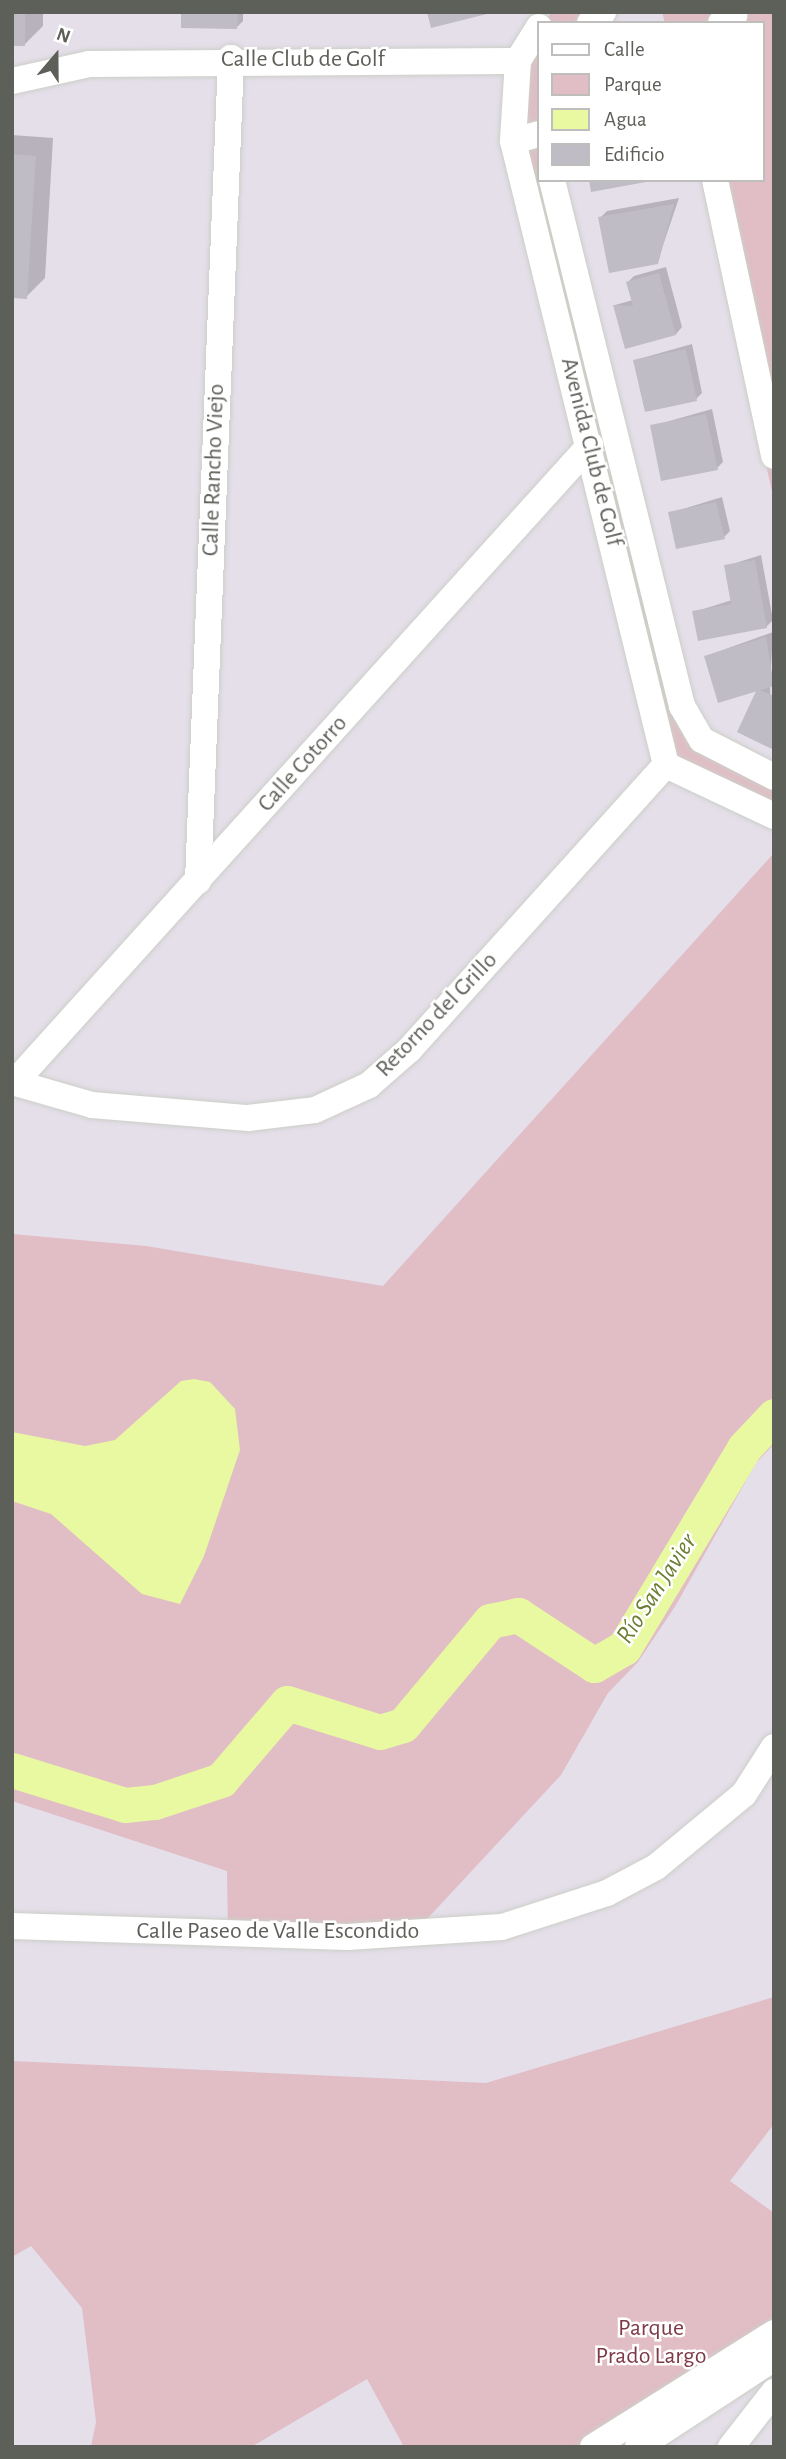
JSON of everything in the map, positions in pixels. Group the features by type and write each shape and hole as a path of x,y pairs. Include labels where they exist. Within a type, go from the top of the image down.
{"street":[{"name":"Avenida Club de Golf","path":"538,29 518,61 513,141 590,445 664,755"},
{"name":"Calle Club de Golf","path":"12,81 89,64 231,58 518,61"},
{"name":"Calle Rancho Viejo","path":"198,881 231,58"},
{"path":"513,141 538,134"},
{"name":"Avenida Club de Golf","path":"552,182 682,706 716,751 774,778"},
{"path":"715,182 774,456"},
{"name":"Calle Cotorro","path":"13,1082 198,881 590,445"},
{"name":"Retorno del Grillo","path":"13,1082 92,1105 248,1118 315,1110 369,1086 409,1050 693,724"},
{"path":"699,785 716,751"},
{"path":"664,755 699,785 774,816"},
{"name":"Calle Paseo de Valle Escondido","path":"12,1926 321,1937 502,1927 607,1893 656,1867 744,1794 774,1747"},
{"path":"593,2447 774,2333"},
{"path":"638,2447 774,2357"},
{"path":"731,2447 774,2392"},
{"path":"717,2396 738,2404 751,2422"}],"green space":[{"path":"552,12 603,12 592,21 545,21"},
{"path":"662,12 774,12 774,500 701,182 765,182 765,21 664,21"},
{"path":"538,30 538,182 553,182 702,740 774,777 774,816 666,765 511,105"},
{"path":"774,853 774,1444 756,1463 676,1605 638,1662 608,1693 561,1775 414,1933 228,1937 227,1871 12,1801 12,1234 146,1246 383,1286"},
{"name":"Parque Prado Largo","path":"774,1997 774,2124 730,2181 774,2213 774,2330 598,2447 404,2447 367,2379 251,2447 91,2447 96,2422 82,2308 31,2246 12,2257 12,2061 486,2083"}],"water":[{"path":"194,1379 210,1382 235,1409 240,1450 204,1556 180,1604 142,1594 51,1514 12,1501 12,1432 85,1446 115,1440 181,1381"}],"building":[{"path":"12,12 25,12 25,46 12,46"},
{"path":"181,12 238,12 237,29 181,28"},
{"path":"427,12 491,12 491,13 431,28"},
{"path":"12,154 36,156 27,299 12,298"},
{"path":"589,182 646,182 591,192"},
{"path":"674,204 658,264 609,273 598,217"},
{"path":"659,273 676,335 625,349 613,305 633,306 626,282"},
{"path":"686,349 697,401 645,412 633,360"},
{"path":"706,414 718,470 661,481 650,425"},
{"path":"716,502 725,539 676,549 668,512"},
{"path":"755,560 767,628 698,641 692,611 731,604 724,565"},
{"path":"766,637 774,686 718,703 704,656"},
{"path":"757,689 774,696 774,750 737,732"}],"waterway":[{"name":"Río San Javier","path":"12,1770 125,1805 155,1802 221,1780 287,1703 380,1732 403,1725 490,1621 518,1615 594,1665 624,1648 744,1448 774,1416"}]}
